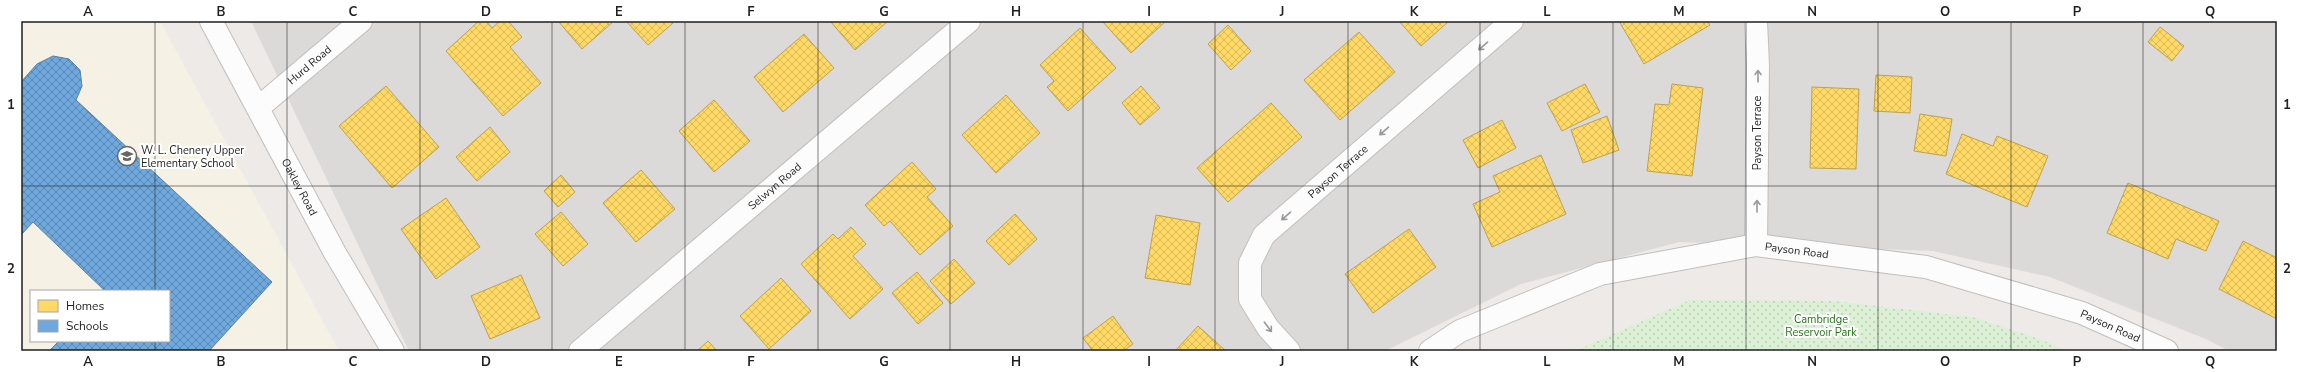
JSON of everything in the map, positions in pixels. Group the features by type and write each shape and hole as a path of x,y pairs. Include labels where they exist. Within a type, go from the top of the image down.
{"street":[{"name":"Oakley Road","path":"211,21 335,253 393,351"},
{"name":"Hurd Road","path":"258,108 361,21"},
{"name":"Selwyn Road","path":"580,351 969,21"},
{"name":"Payson Terrace","path":"1289,351 1268,328 1250,299 1250,263 1264,235 1512,21"},
{"name":"Payson Terrace","path":"1756,21 1758,66 1756,245"},
{"name":"Payson Road","path":"1430,351 1460,331 1600,274 1756,245 1926,267 2082,313 2167,351"}],"shaded area":[{"name":"W. L. Chenery Upper Elementary School","path":"21,21 160,21 339,351 21,351"},
{"path":"251,21 2277,21 2277,351 2229,351 2206,339 2050,277 1933,251 1679,242 1521,284 1385,351 409,351"}],"green space":[{"name":"Cambridge Reservoir Park","path":"1690,300 1834,301 1972,317 2042,340 2066,351 1575,351"}],"building: Homes":[{"path":"479,21 486,21 492,28 500,21 508,21 522,37 510,47 541,83 503,116 446,51"},
{"path":"558,21 614,21 582,49"},
{"path":"626,21 671,21 673,23 648,45"},
{"path":"830,21 888,21 855,50"},
{"path":"1102,21 1166,21 1131,53"},
{"path":"1399,21 1449,21 1421,46"},
{"path":"1619,21 1707,21 1710,25 1644,64"},
{"path":"1228,25 1251,51 1231,70 1208,44"},
{"path":"2160,27 2184,46 2172,61 2148,42"},
{"path":"1080,28 1116,68 1068,111 1047,87 1054,81 1040,65"},
{"path":"1359,32 1395,72 1340,120 1304,80"},
{"path":"804,34 834,68 783,112 754,77"},
{"path":"1876,75 1912,77 1910,113 1874,111"},
{"path":"1585,84 1600,112 1562,131 1547,103"},
{"path":"1672,84 1703,88 1692,176 1647,171 1655,104 1669,105"},
{"path":"386,86 439,147 392,188 339,126"},
{"path":"1141,86 1160,108 1140,125 1122,103"},
{"path":"1812,87 1859,89 1856,169 1810,168"},
{"path":"1006,95 1040,133 996,173 962,135"},
{"path":"714,100 750,141 714,172 679,131"},
{"path":"1271,103 1302,137 1228,202 1197,168"},
{"path":"1920,114 1952,119 1946,156 1914,151"},
{"path":"1607,116 1619,150 1583,163 1571,130"},
{"path":"1502,120 1516,148 1478,168 1463,140"},
{"path":"490,127 510,152 477,181 456,157"},
{"path":"1962,134 1993,146 1997,136 2048,156 2027,207 1946,174"},
{"path":"1541,155 1566,214 1492,247 1473,204 1500,192 1493,176"},
{"path":"912,162 936,189 927,197 953,226 920,255 890,221 884,226 865,205"},
{"path":"641,170 675,209 636,242 603,203"},
{"path":"561,175 575,192 558,207 544,191"},
{"path":"2128,183 2219,221 2206,251 2176,239 2168,259 2107,233"},
{"path":"446,198 480,247 436,279 401,229"},
{"path":"561,212 588,244 563,266 535,234"},
{"path":"1015,214 1037,239 1009,265 986,241"},
{"path":"1156,215 1200,223 1190,285 1145,278"},
{"path":"851,227 866,244 853,256 883,289 850,319 801,264 833,234 838,239"},
{"path":"1409,229 1436,267 1373,313 1345,274"},
{"path":"2243,241 2277,258 2277,319 2219,289"},
{"path":"954,259 975,283 951,304 930,281"},
{"path":"917,272 943,303 918,324 892,293"},
{"path":"521,275 540,318 490,339 471,296"},
{"path":"781,278 811,311 769,349 740,316"},
{"path":"1113,316 1133,344 1123,351 1093,351 1083,338"},
{"path":"1198,326 1226,351 1175,351"},
{"path":"708,341 717,351 697,351"}],"building: Schools":[{"path":"53,56 69,59 80,70 82,86 76,100 272,282 209,351 49,351 58,342 170,342 170,290 104,290 33,222 21,235 21,82 37,64"}],"place":[{"name":"W. L. Chenery Upper Elementary School","path":"127,156"}]}
